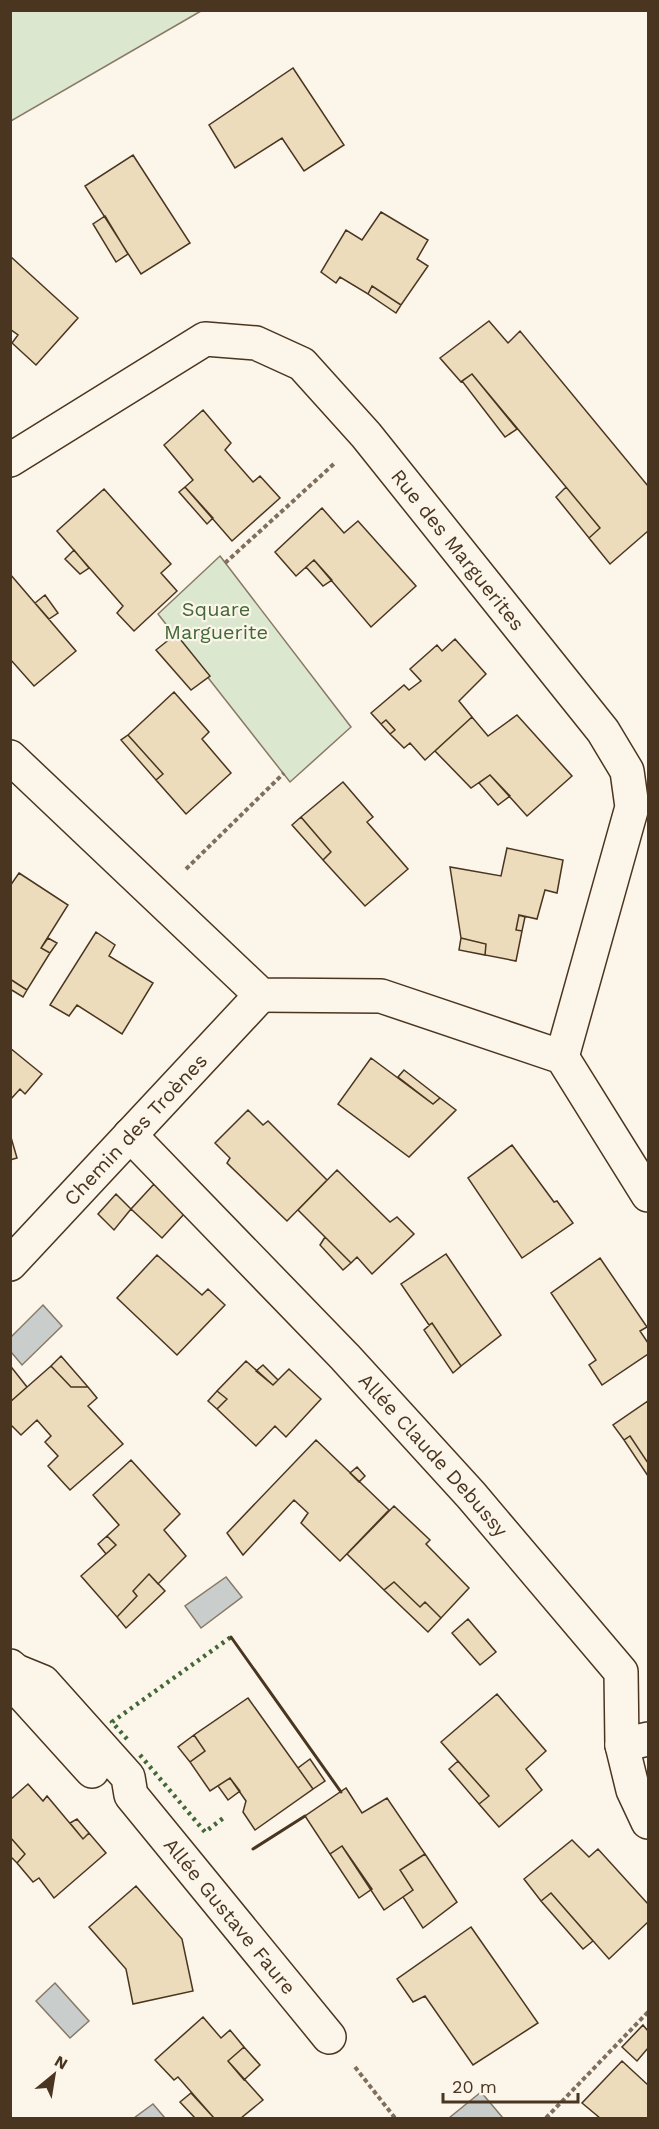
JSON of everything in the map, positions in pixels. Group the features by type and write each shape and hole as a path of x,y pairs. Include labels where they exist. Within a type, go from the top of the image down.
{"street":[{"name":"Rue des Marguerites","path":"10,460 206,339 256,343 302,364 366,435 603,731 627,771 632,807 562,1057"},
{"path":"10,757 261,995 381,996 562,1057 648,1195"},
{"name":"Chemin des Troènes","path":"10,1264 261,995"},
{"name":"Allée Claude Debussy","path":"130,1135 345,1357 464,1486 621,1672 635,1742 633,1790 648,1822"},
{"name":"Allée Gustave Faure","path":"13,1669 43,1682 128,1777 131,1796 329,2037"}],"path":[{"path":"225,563 366,435"},
{"path":"158,897 284,773"},
{"path":"546,2118 648,2012"},
{"path":"329,2037 395,2118"}],"green space":[{"path":"11,10 201,10 201,11 11,121"},
{"name":"Square Marguerite","path":"220,556 351,727 290,782 158,614"}],"shaded area":[{"path":"43,1305 62,1326 22,1365 11,1352 11,1337"},
{"path":"226,1577 242,1597 201,1628 185,1606"},
{"path":"55,1983 89,2021 70,2038 36,2001"},
{"path":"481,2092 503,2118 449,2118"},
{"path":"153,2104 165,2118 134,2118"}],"building":[{"path":"293,68 344,145 304,171 282,138 235,168 209,125"},
{"path":"133,155 190,243 141,274 85,186"},
{"path":"381,212 428,240 417,259 428,266 401,305 372,286 368,294 340,277 336,283 321,272 346,230 362,240"},
{"path":"105,216 128,254 116,262 93,224"},
{"path":"10,256 78,318 36,365 12,343 18,335 10,329"},
{"path":"372,286 401,305 396,313 368,294"},
{"path":"489,321 508,343 520,331 648,486 648,531 610,564 589,538 600,528 472,374 461,382 440,358"},
{"path":"472,374 517,429 505,437 462,381"},
{"path":"203,410 231,443 225,450 253,482 260,476 280,498 232,541 185,487 193,480 164,445"},
{"path":"185,487 213,518 207,524 179,492"},
{"path":"566,487 600,528 589,538 556,497"},
{"path":"104,489 171,564 161,573 177,591 134,631 117,613 123,606 57,531"},
{"path":"322,508 344,533 358,521 416,586 371,627 314,560 296,576 275,552"},
{"path":"74,550 89,568 80,574 65,559"},
{"path":"314,560 332,580 323,586 306,567"},
{"path":"10,574 76,651 34,686 10,659"},
{"path":"45,595 58,613 49,619 35,603"},
{"path":"176,634 210,676 191,690 156,650"},
{"path":"455,639 486,674 459,701 472,717 425,760 410,743 404,748 390,734 395,730 386,720 381,724 371,713 404,685 409,690 421,681 410,669 437,645 442,651"},
{"path":"174,692 209,732 202,739 231,773 186,814 156,780 163,774 128,735"},
{"path":"517,715 572,776 527,816 490,775 471,788 435,751 472,717 488,736"},
{"path":"386,720 395,730 390,734 381,724"},
{"path":"128,735 163,774 156,780 121,740"},
{"path":"490,775 510,796 498,805 479,783"},
{"path":"343,782 373,817 367,822 408,869 365,906 323,860 331,852 301,817"},
{"path":"301,817 331,852 323,860 292,825"},
{"path":"507,848 563,860 557,893 545,890 537,919 519,915 516,930 522,931 516,961 485,955 486,944 461,938 450,867 501,876"},
{"path":"19,873 68,905 41,948 50,953 27,990 10,979 10,886"},
{"path":"519,915 525,917 522,931 516,930"},
{"path":"96,932 115,945 109,956 153,983 122,1034 77,1005 69,1016 50,1005"},
{"path":"48,938 57,943 50,953 41,948"},
{"path":"461,938 486,944 485,955 459,950"},
{"path":"10,979 27,990 23,997 10,989"},
{"path":"10,1048 42,1074 25,1094 20,1089 10,1100"},
{"path":"371,1058 433,1104 440,1098 456,1110 409,1157 338,1104"},
{"path":"404,1070 440,1098 433,1104 398,1077"},
{"path":"248,1110 263,1125 268,1121 327,1180 287,1221 227,1163 230,1158 215,1143"},
{"path":"10,1134 17,1158 10,1160"},
{"path":"512,1145 554,1202 557,1201 573,1223 522,1258 468,1178"},
{"path":"337,1170 390,1222 397,1217 414,1234 372,1274 357,1257 351,1263 298,1210"},
{"path":"154,1184 185,1213 162,1238 131,1209"},
{"path":"116,1194 131,1209 114,1230 98,1214"},
{"path":"325,1237 351,1263 343,1270 320,1245"},
{"path":"446,1254 501,1335 461,1366 432,1323 429,1325 401,1284"},
{"path":"157,1255 202,1295 208,1289 225,1305 177,1355 117,1298"},
{"path":"600,1258 647,1327 640,1331 648,1343 648,1354 602,1385 589,1365 596,1360 551,1293"},
{"path":"432,1323 461,1366 453,1373 424,1330"},
{"path":"61,1356 88,1387 71,1387 51,1366"},
{"path":"246,1361 273,1385 289,1369 321,1399 286,1437 275,1426 256,1446 217,1409 227,1399 217,1391"},
{"path":"263,1365 278,1380 273,1385 256,1371"},
{"path":"51,1366 71,1387 88,1387 97,1398 88,1406 123,1444 70,1490 48,1466 58,1456 45,1442 51,1436 37,1420 21,1435 10,1424 10,1402"},
{"path":"12,1368 27,1387 10,1402 10,1370"},
{"path":"217,1391 227,1399 217,1409 208,1401"},
{"path":"648,1401 648,1463 630,1436 624,1440 613,1425"},
{"path":"630,1436 648,1463 648,1476 624,1440"},
{"path":"316,1440 389,1510 340,1561 301,1523 308,1513 294,1500 243,1555 227,1533"},
{"path":"131,1460 180,1514 164,1530 186,1556 158,1584 149,1574 133,1591 137,1596 117,1617 81,1576 116,1545 107,1536 119,1525 93,1495"},
{"path":"357,1467 365,1476 359,1482 350,1473"},
{"path":"394,1506 430,1540 426,1544 469,1588 441,1618 425,1602 420,1607 394,1582 384,1590 347,1554"},
{"path":"107,1536 116,1545 106,1554 98,1544"},
{"path":"149,1574 165,1591 126,1628 117,1617 137,1596 133,1591"},
{"path":"394,1582 420,1607 425,1602 441,1618 428,1632 384,1590"},
{"path":"468,1619 496,1652 480,1665 452,1633"},
{"path":"497,1694 546,1751 526,1769 542,1790 499,1827 479,1804 489,1796 441,1742"},
{"path":"248,1698 313,1789 255,1830 243,1812 246,1801 230,1778 210,1791 190,1762 205,1751 194,1735"},
{"path":"194,1735 205,1751 190,1762 178,1747"},
{"path":"310,1759 325,1781 313,1789 298,1768"},
{"path":"458,1761 489,1796 479,1804 449,1769"},
{"path":"230,1778 240,1791 228,1800 218,1786"},
{"path":"28,1784 43,1801 47,1796 83,1839 89,1833 106,1853 54,1898 39,1878 33,1882 17,1863 25,1854 10,1837 10,1800"},
{"path":"346,1788 362,1813 387,1798 425,1854 400,1870 413,1890 384,1910 342,1846 330,1854 305,1816"},
{"path":"77,1819 89,1833 83,1839 70,1823"},
{"path":"10,1837 25,1854 17,1863 10,1856"},
{"path":"572,1840 589,1857 598,1849 648,1904 648,1922 609,1959 551,1893 541,1901 524,1879"},
{"path":"342,1846 372,1889 359,1898 330,1854"},
{"path":"425,1854 457,1902 423,1928 403,1897 413,1890 400,1870"},
{"path":"136,1886 182,1939 193,1991 133,2004 126,1969 89,1927"},
{"path":"551,1893 593,1941 583,1949 541,1901"},
{"path":"471,1927 538,2023 473,2065 425,1996 413,2002 397,1979"},
{"path":"203,2017 221,2038 230,2030 244,2047 228,2061 263,2100 241,2118 214,2118 178,2077 174,2080 155,2060"},
{"path":"643,2025 648,2031 648,2048 637,2061 622,2047"},
{"path":"244,2047 260,2065 244,2080 228,2061"},
{"path":"622,2061 648,2085 648,2118 600,2118 582,2103"},
{"path":"191,2093 214,2118 195,2118 180,2102"}],"hedge":[{"path":"127,1739 112,1722 231,1637"},
{"path":"140,1755 205,1832 226,1816"}],"wall":[{"path":"231,1637 341,1792"},
{"path":"253,1849 305,1816"}]}
